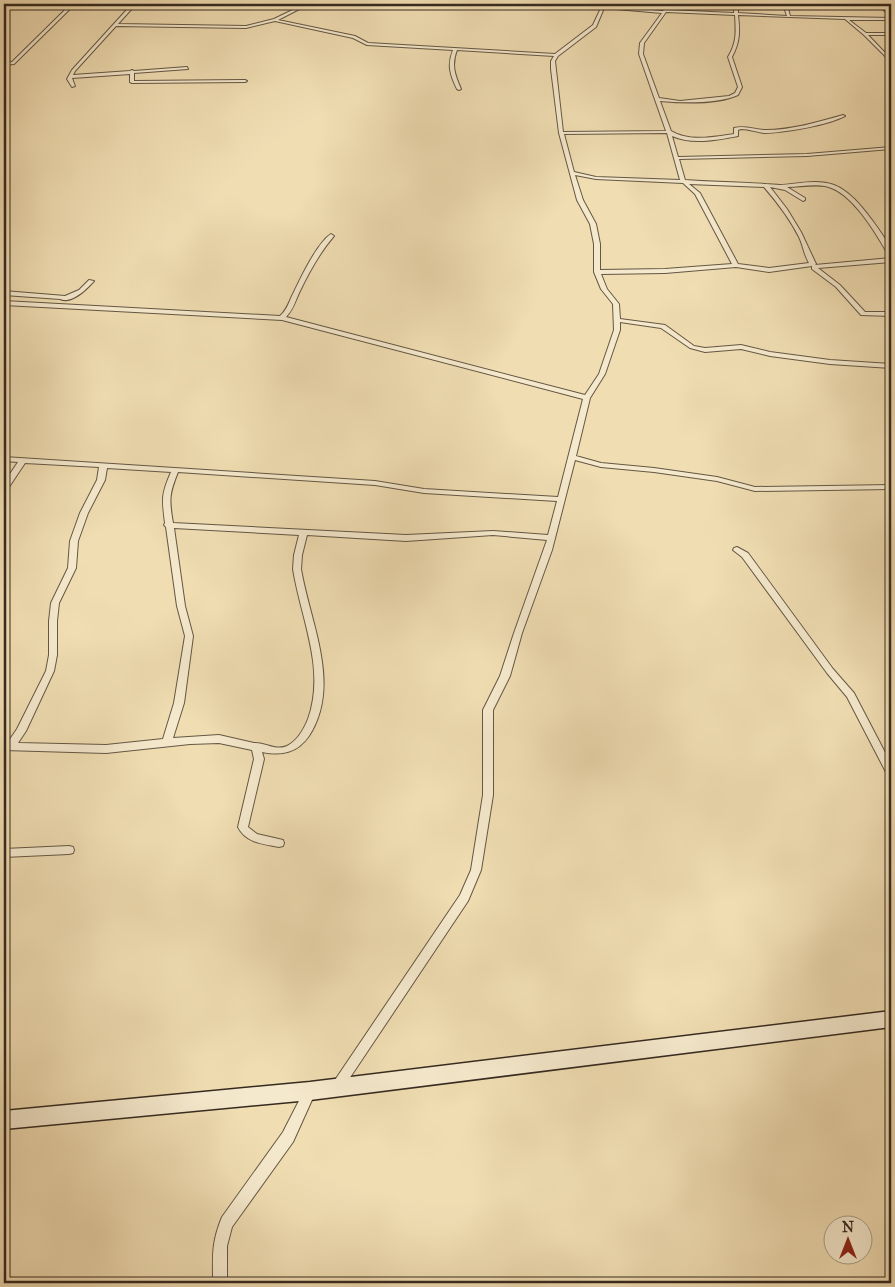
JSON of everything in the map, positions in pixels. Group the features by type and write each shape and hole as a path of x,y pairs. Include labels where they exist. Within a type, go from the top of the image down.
{"street":[{"path":"4,64 13,63 72,4"},
{"path":"70,77 134,4"},
{"path":"115,25 246,27 276,20 308,4"},
{"path":"670,4 642,43 641,54 669,132 683,181 697,193 736,264"},
{"path":"657,98 680,102 730,97 737,94 740,87 730,57 737,47 740,36 736,4"},
{"path":"785,4 789,17"},
{"path":"857,5 884,7 891,15"},
{"path":"337,1087 464,898 476,870 488,795 488,710 505,676 551,538 587,398 602,374 616,330 616,304 604,289 597,272 593,224 580,200 561,133 553,69 553,61 556,55 595,26 603,6 789,17 891,19"},
{"path":"846,19 865,34 891,61"},
{"path":"276,20 354,37 367,44 556,55"},
{"path":"865,34 891,34"},
{"path":"455,50 451,58 450,70 459,89"},
{"path":"70,77 187,68"},
{"path":"132,71 132,82 245,81"},
{"path":"70,77 73,86"},
{"path":"561,133 669,132 680,138 696,138 736,135 736,129 745,127 769,132 823,123 843,116"},
{"path":"676,158 808,155 891,148"},
{"path":"573,176 768,185 811,186 825,184 835,186 868,215 891,255"},
{"path":"768,185 787,189 803,200"},
{"path":"768,185 802,239 808,257 814,266 838,286 863,314 891,314"},
{"path":"282,318 289,311 299,287 324,243 331,236"},
{"path":"597,272 665,271 736,264 770,270 891,260"},
{"path":"36,304 69,298 81,291 91,281"},
{"path":"4,293 69,298"},
{"path":"4,303 282,318 587,398"},
{"path":"616,320 662,326 692,347 705,350 741,347 770,354 830,362 891,366"},
{"path":"571,458 601,465 654,470 717,480 755,489 834,490 891,487"},
{"path":"4,459 175,472 372,483 424,491 560,499"},
{"path":"4,488 22,461"},
{"path":"8,746 22,731 50,671 53,656 53,621 56,603 70,573 74,541 84,513 101,480 103,467"},
{"path":"167,741 179,703 189,636 168,525 166,497 175,472"},
{"path":"168,525 410,538 486,533 551,538"},
{"path":"8,746 107,749 167,741 227,740 274,751 286,751 296,745 307,730 316,708 319,690 319,669 315,643 297,567 304,532"},
{"path":"737,550 745,555 830,671 851,695 891,773"},
{"path":"256,746 259,759 243,827 245,832 254,837 279,843"},
{"path":"259,759 274,751"},
{"path":"4,853 69,850"},
{"path":"4,1120 310,1091 891,1019"},
{"path":"220,1283 218,1253 224,1229 239,1203 288,1137 310,1091"}]}
